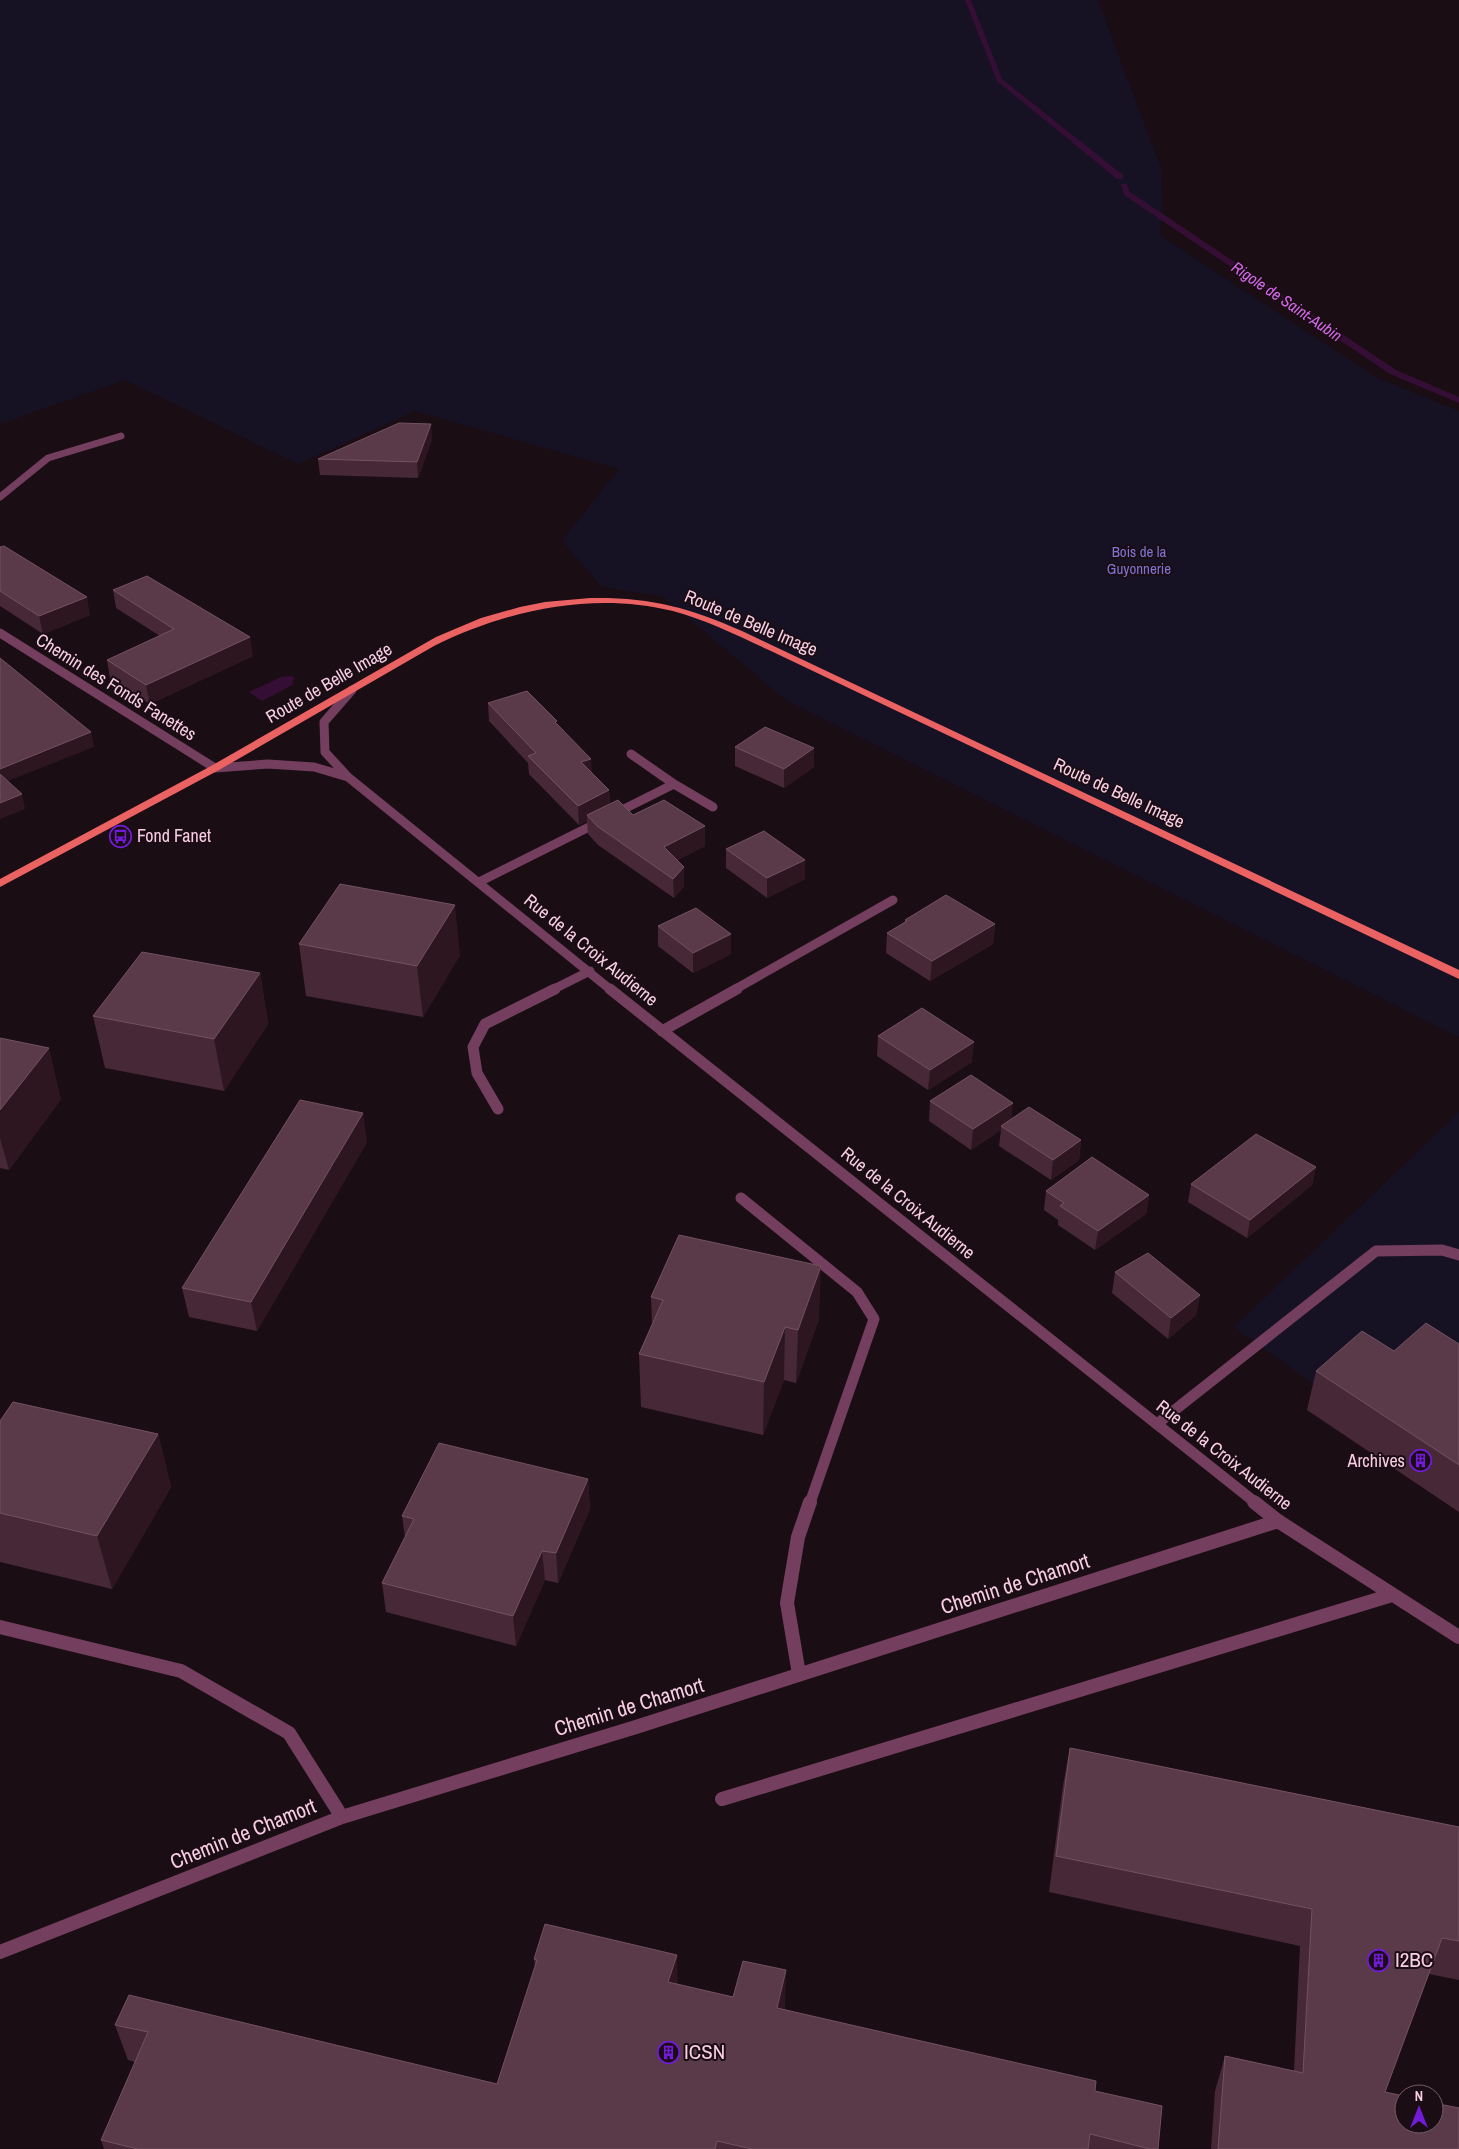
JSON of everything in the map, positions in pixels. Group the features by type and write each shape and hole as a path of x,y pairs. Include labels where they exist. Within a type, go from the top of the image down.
{"main road":[{"name":"Route de Belle Image","path":"0,884 215,768 452,633 504,613 533,607 591,601 643,603 675,609 699,617 775,649 1459,975"}],"street":[{"path":"0,496 48,458 121,436"},
{"name":"Chemin des Fonds Fanettes","path":"0,632 215,768"},
{"name":"Rue de la Croix Audierne","path":"352,690 324,722 325,752 348,777 662,1031 1278,1521 1459,1637"},
{"path":"631,754 674,784 713,807"},
{"name":"Rue de la Croix Audierne","path":"215,768 268,764 314,767 348,777"},
{"path":"479,882 674,784"},
{"path":"662,1031 893,900"},
{"path":"498,1109 478,1073 473,1047 485,1024 590,971"},
{"path":"740,1198 857,1292 874,1319 798,1538 787,1603 799,1674"},
{"path":"1157,1424 1376,1250 1442,1250 1459,1255"},
{"name":"Chemin de Chamort","path":"0,1952 342,1817 1278,1521"},
{"path":"722,1799 1392,1595"},
{"path":"0,1627 181,1671 289,1733 342,1817"}],"green space":[{"name":"Bois de la Guyonnerie","path":"0,0 1098,0 1161,169 1162,208 1160,235 1375,377 1459,411 1459,1037 786,700 662,596 602,587 562,541 619,469 415,411 298,464 125,380 0,424"},
{"path":"1459,1112 1459,1370 1337,1401 1234,1327"}],"shaded area":[{"path":"291,676 295,678 292,682 294,684 262,701 249,692 281,677"}],"building":[{"path":"399,423 431,424 417,462 318,459"},
{"path":"4,546 87,597 39,616 0,591 0,547"},
{"path":"147,576 250,637 146,685 107,660 174,629 113,590"},
{"path":"0,658 91,732 0,769"},
{"path":"527,691 591,759 581,762 609,790 578,806 528,756 536,753 488,703"},
{"path":"765,727 814,748 784,769 735,747"},
{"path":"0,774 22,794 0,803"},
{"path":"618,800 633,815 664,800 705,826 664,847 684,867 673,879 597,826 587,815"},
{"path":"764,831 805,860 767,878 726,849"},
{"path":"340,884 455,905 417,966 299,944"},
{"path":"946,895 995,924 932,961 887,933 907,921 905,920"},
{"path":"696,908 731,934 693,953 658,926"},
{"path":"142,952 260,973 214,1039 93,1016"},
{"path":"922,1008 974,1042 930,1070 878,1036"},
{"path":"0,1038 49,1048 0,1110"},
{"path":"971,1075 1013,1103 973,1129 930,1101"},
{"path":"300,1100 363,1113 251,1302 182,1288"},
{"path":"1029,1107 1081,1140 1053,1160 1001,1126"},
{"path":"1256,1134 1316,1167 1250,1220 1191,1184"},
{"path":"1092,1157 1149,1195 1098,1231 1060,1206 1064,1203 1046,1191"},
{"path":"679,1235 821,1266 798,1330 785,1327 764,1382 639,1354 663,1300 651,1297"},
{"path":"1148,1253 1200,1295 1171,1318 1115,1272"},
{"path":"1426,1323 1459,1344 1459,1465 1316,1371 1362,1331 1394,1351"},
{"path":"13,1402 158,1434 97,1536 0,1513 0,1421"},
{"path":"439,1443 588,1479 556,1553 542,1551 513,1616 382,1583 414,1519 402,1516"},
{"path":"1070,1748 1459,1827 1459,1941 1442,1938 1385,2092 1394,2094 1394,2134 1444,2134 1444,2105 1459,2108 1459,2149 1218,2149 1225,2056 1303,2073 1312,1909 1056,1856"},
{"name":"ICSN","path":"545,1924 677,1955 668,1982 733,1997 743,1961 786,1970 777,2008 1096,2081 1095,2091 1162,2106 1158,2149 1150,2149 1090,2134 1088,2149 752,2149 717,2141 715,2149 138,2149 101,2140 148,2032 115,2025 129,1995 497,2084 537,1960 534,1959"}],"waterway":[{"name":"Rigole de Saint-Aubin","path":"968,0 999,80 1120,177"},
{"name":"Rigole de Saint-Aubin","path":"1124,186 1127,193 1393,372 1459,400"}],"place":[{"name":"Fond Fanet","path":"121,836"},
{"name":"Archives","path":"1421,1461"},
{"name":"I2BC","path":"1379,1960"},
{"name":"ICSN","path":"668,2052"}]}
